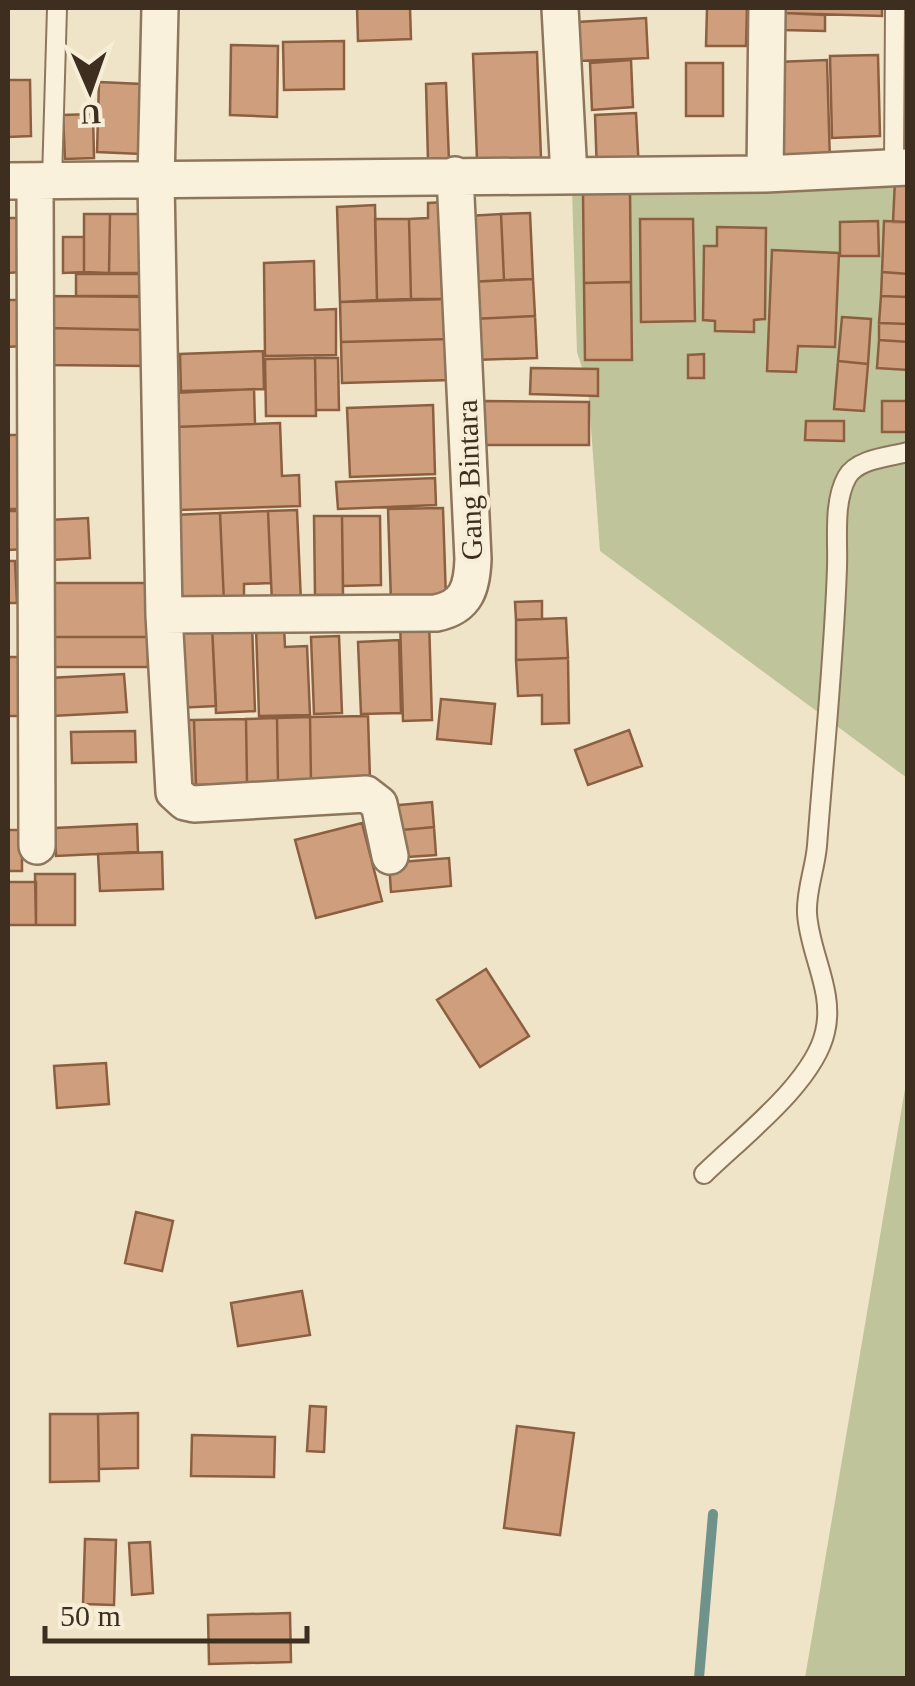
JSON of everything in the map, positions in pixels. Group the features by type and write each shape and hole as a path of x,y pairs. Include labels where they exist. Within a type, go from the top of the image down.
{"street":[{"path":"160,8 156,181 171,781 178,798 194,804 366,794 379,804 390,856"},
{"path":"560,8 569,176"},
{"path":"764,174 766,8"},
{"path":"38,846 31,181 764,174 900,166"},
{"name":"Gang Bintara","path":"164,615 436,613 450,610 465,599 472,584 473,559 455,175"}],"lane":[{"path":"31,181 57,8"},
{"path":"895,8 900,166"},
{"path":"704,1174 810,1070 825,1035 828,1012 807,916 808,885 817,851 836,622 839,503 844,480 854,468 908,452"}],"green space":[{"path":"907,179 907,778 600,551 588,387 577,352 572,190"},
{"path":"907,1077 907,1678 805,1678"}],"building":[{"path":"357,8 410,8 411,39 358,41"},
{"path":"707,8 747,8 746,46 706,46"},
{"path":"783,8 882,8 882,16 783,13"},
{"path":"783,13 825,15 825,31 783,30"},
{"path":"646,18 648,58 579,61 577,22"},
{"path":"344,41 344,89 284,90 283,42"},
{"path":"231,45 278,46 277,117 230,115"},
{"path":"537,52 541,158 477,160 473,54"},
{"path":"878,55 880,136 832,138 830,56"},
{"path":"631,60 633,107 592,110 590,63"},
{"path":"827,60 830,163 779,165 776,62"},
{"path":"686,63 723,63 723,116 686,116"},
{"path":"8,80 30,80 31,136 8,137"},
{"path":"99,82 142,84 141,154 97,152"},
{"path":"446,83 449,161 428,161 426,84"},
{"path":"636,113 639,171 597,173 595,115"},
{"path":"93,114 94,158 65,159 63,115"},
{"path":"895,180 908,181 908,222 893,222"},
{"path":"583,192 630,192 631,282 584,283"},
{"path":"447,202 449,299 411,299 409,219 428,218 428,203"},
{"path":"375,205 377,300 340,302 337,207"},
{"path":"530,213 533,279 504,280 501,214"},
{"path":"84,214 110,214 109,273 84,272"},
{"path":"110,214 146,214 146,273 109,273"},
{"path":"501,214 504,280 470,282 468,216"},
{"path":"8,218 20,218 21,272 8,273"},
{"path":"375,219 409,219 411,299 377,300"},
{"path":"640,219 693,219 695,321 641,322"},
{"path":"878,221 879,256 840,256 840,222"},
{"path":"884,221 908,222 908,274 882,272"},
{"path":"717,227 766,228 765,319 754,320 754,332 715,331 715,321 703,320 704,246 717,246"},
{"path":"63,237 84,237 84,272 63,273"},
{"path":"772,250 839,253 835,347 798,346 796,372 767,371"},
{"path":"314,261 315,310 336,309 336,355 265,356 264,263"},
{"path":"882,272 908,274 908,297 881,296"},
{"path":"76,274 147,274 148,296 76,296"},
{"path":"533,279 535,316 472,319 470,282"},
{"path":"631,282 632,360 585,360 584,283"},
{"path":"46,296 149,297 149,330 46,328"},
{"path":"881,296 908,297 908,324 879,323"},
{"path":"449,299 450,339 341,342 340,302"},
{"path":"8,300 18,300 21,346 8,347"},
{"path":"535,316 537,358 474,360 472,319"},
{"path":"842,317 871,319 868,364 838,361"},
{"path":"879,323 908,324 908,342 879,340"},
{"path":"46,328 149,330 148,366 46,365"},
{"path":"450,339 451,380 342,383 341,342"},
{"path":"879,340 908,342 908,370 877,368"},
{"path":"263,351 264,389 181,391 180,354"},
{"path":"704,354 704,378 688,378 688,355"},
{"path":"315,358 316,416 266,416 265,359"},
{"path":"315,358 338,358 339,410 316,410"},
{"path":"838,361 868,364 864,411 834,409"},
{"path":"531,368 598,369 598,396 530,394"},
{"path":"254,389 255,424 175,427 173,393"},
{"path":"481,401 589,402 589,445 481,445"},
{"path":"882,401 908,401 908,432 882,432"},
{"path":"433,405 435,474 350,477 347,408"},
{"path":"806,421 844,421 844,441 805,440"},
{"path":"280,423 282,476 299,475 300,506 178,510 175,427"},
{"path":"8,435 21,435 24,509 8,509"},
{"path":"435,478 436,505 338,509 336,482"},
{"path":"443,508 446,600 391,602 388,509"},
{"path":"297,510 301,602 272,603 268,511"},
{"path":"8,511 26,511 27,549 8,550"},
{"path":"268,511 271,583 244,584 244,602 224,603 220,513"},
{"path":"220,513 224,603 176,605 173,515"},
{"path":"314,516 342,516 343,595 315,595"},
{"path":"342,516 380,516 381,585 343,586"},
{"path":"88,518 90,558 51,560 49,520"},
{"path":"8,561 15,561 17,603 8,603"},
{"path":"47,583 148,583 148,637 48,637"},
{"path":"542,601 542,619 516,620 515,602"},
{"path":"566,618 568,658 516,660 516,620"},
{"path":"429,619 432,720 403,721 400,620"},
{"path":"252,624 255,711 216,713 212,625"},
{"path":"212,625 216,706 176,708 173,627"},
{"path":"284,627 285,647 307,646 310,715 259,716 256,628"},
{"path":"339,636 342,713 314,714 311,637"},
{"path":"48,637 148,637 148,667 47,667"},
{"path":"399,640 401,713 361,714 358,642"},
{"path":"8,657 23,657 24,716 8,716"},
{"path":"568,658 569,723 542,724 542,695 518,696 516,660"},
{"path":"124,674 127,712 52,716 49,678"},
{"path":"441,699 495,704 491,744 437,739"},
{"path":"368,716 370,780 311,782 310,717"},
{"path":"310,717 311,782 278,783 277,718"},
{"path":"277,718 278,783 247,783 246,719"},
{"path":"246,719 247,783 196,785 194,720"},
{"path":"174,720 194,720 196,785 176,785"},
{"path":"629,730 642,766 588,785 575,750"},
{"path":"135,731 136,762 72,763 71,732"},
{"path":"432,802 434,827 391,831 389,806"},
{"path":"362,823 382,901 316,918 295,840"},
{"path":"137,824 138,852 56,856 55,828"},
{"path":"434,827 436,855 393,858 391,831"},
{"path":"8,830 22,830 22,871 8,871"},
{"path":"162,852 163,889 100,891 98,854"},
{"path":"449,858 451,886 391,892 389,863"},
{"path":"35,874 75,874 75,925 36,925"},
{"path":"8,882 36,882 36,925 8,925"},
{"path":"486,969 529,1036 480,1067 437,1000"},
{"path":"106,1063 109,1104 57,1108 54,1066"},
{"path":"136,1212 173,1221 162,1271 125,1263"},
{"path":"302,1291 310,1335 238,1346 231,1303"},
{"path":"310,1406 326,1407 324,1452 307,1451"},
{"path":"138,1413 138,1468 99,1469 98,1414"},
{"path":"50,1414 98,1414 99,1481 50,1482"},
{"path":"517,1426 574,1433 560,1535 504,1528"},
{"path":"192,1435 275,1437 274,1477 191,1476"},
{"path":"85,1539 116,1540 114,1605 83,1604"},
{"path":"150,1542 153,1593 132,1595 129,1543"},
{"path":"290,1613 291,1662 209,1664 208,1615"}],"waterway":[{"path":"699,1678 713,1514"}]}
